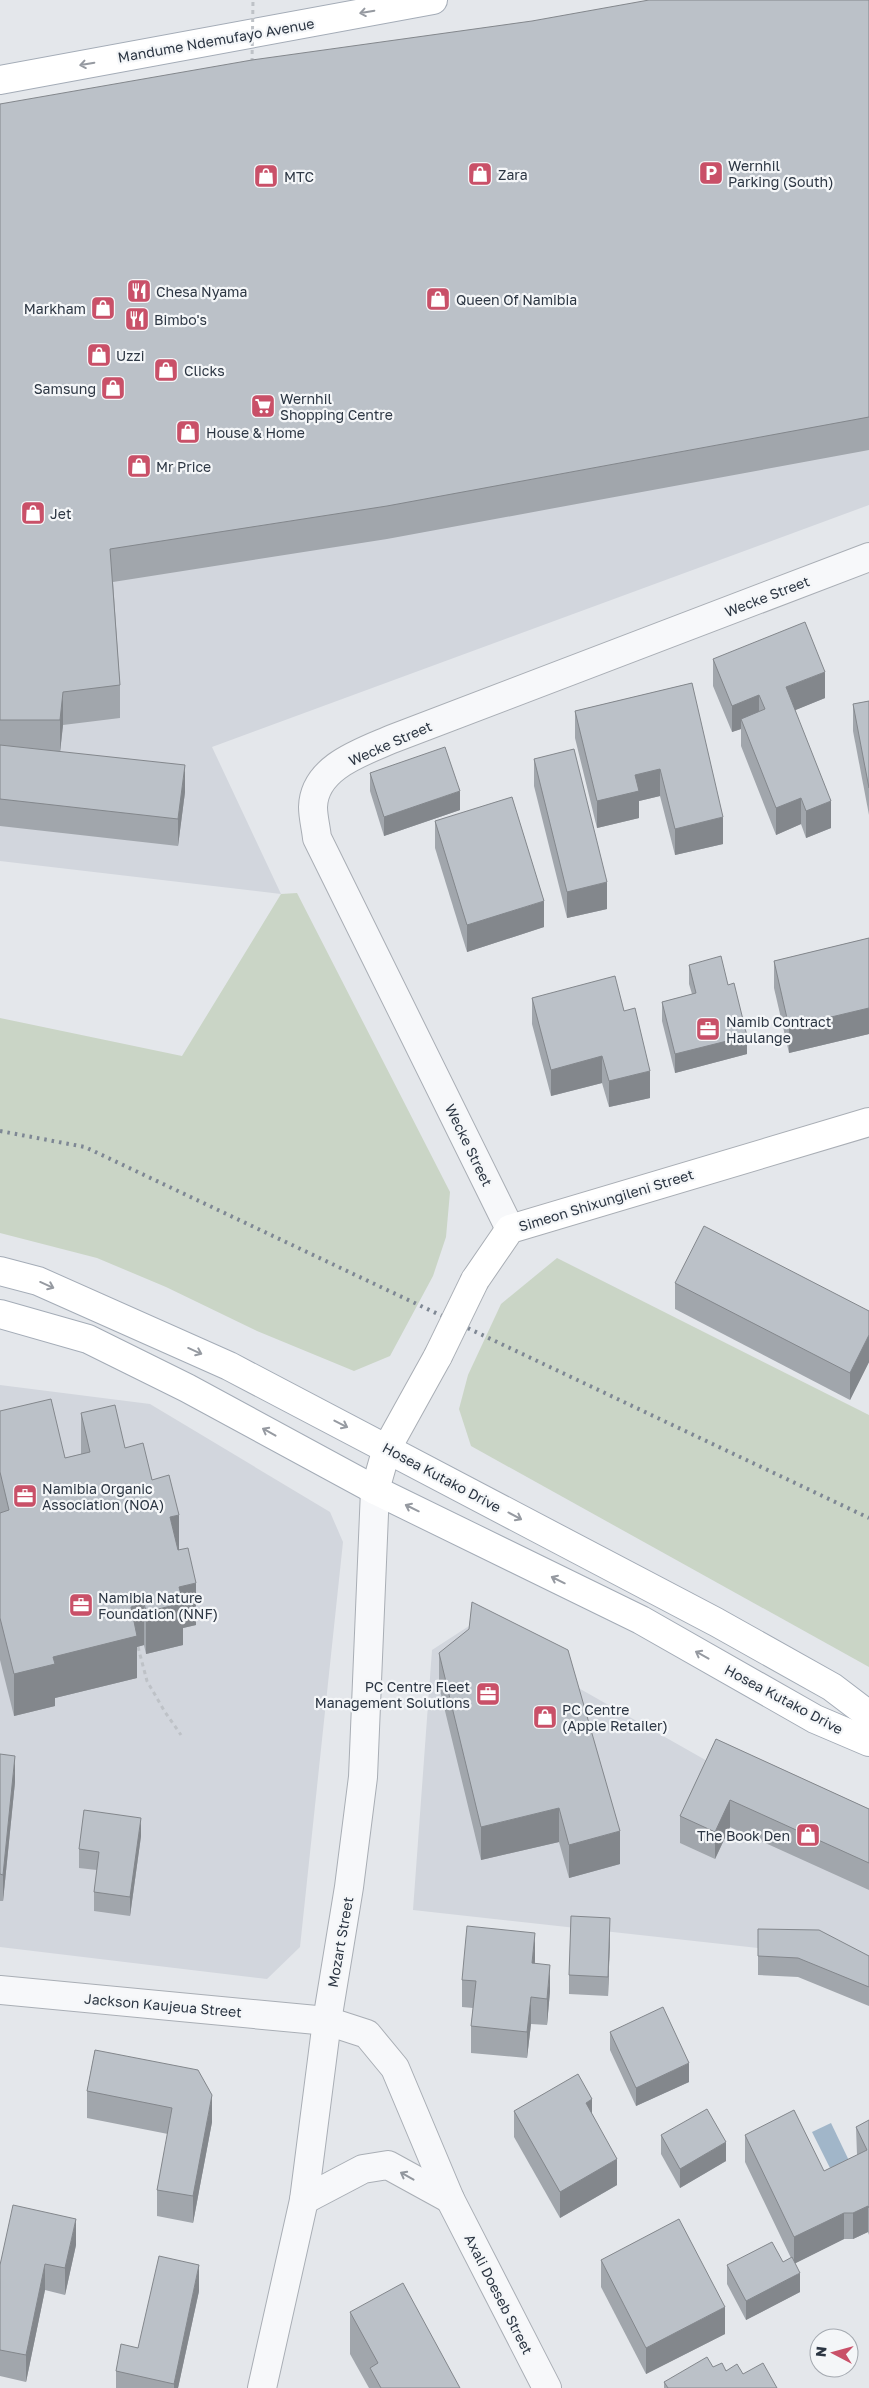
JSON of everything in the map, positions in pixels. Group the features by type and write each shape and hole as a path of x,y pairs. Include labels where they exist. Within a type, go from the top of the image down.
{"main road":[{"name":"Mandume Ndemufayo Avenue","path":"0,80 433,0"},
{"name":"Simeon Shixungileni Street","path":"376,1490 388,1448 438,1356 475,1280 510,1229 869,1122"},
{"name":"Hosea Kutako Drive","path":"0,1271 38,1281 229,1366 716,1622 832,1687 869,1715"},
{"name":"Hosea Kutako Drive","path":"0,1314 88,1339 187,1388 376,1490 640,1620 816,1719 869,1742"}],"street":[{"name":"Wecke Street","path":"510,1229 317,838 313,805 322,779 352,756 392,739 869,557"},
{"name":"Mozart Street","path":"262,2388 304,2200 327,2021 349,1888 363,1777 376,1490"},
{"name":"Jackson Kaujeua Street","path":"0,1990 327,2021"},
{"name":"Axali Doeseb Street","path":"327,2021 367,2034 396,2068 450,2199 547,2388"},
{"path":"304,2200 363,2169 388,2165 450,2199"}],"path":[{"path":"252,65 253,0"},
{"path":"138,1647 147,1681 164,1712 181,1735"}],"shaded area":[{"path":"869,0 869,505 212,747 281,894 0,861 0,140"},
{"path":"0,1385 150,1404 330,1512 343,1542 300,1947 267,1979 0,1947"},
{"path":"469,1626 716,1766 869,1835 869,1975 819,1949 758,1948 413,1910 432,1650"}],"green space":[{"path":"297,893 450,1192 446,1237 433,1276 390,1356 354,1371 257,1331 166,1287 97,1258 0,1233 0,1018 182,1056 281,894"},
{"path":"557,1258 869,1415 869,1667 471,1446 459,1409 468,1375 501,1304"}],"water":[{"path":"831,2123 853,2169 835,2178 812,2132"}],"building":[{"name":"Wernhil Shopping Centre","path":"649,0 869,0 869,417 387,506 110,549 120,685 63,692 60,720 0,720 0,104 252,60 532,21"},
{"path":"805,622 825,672 786,687 831,801 806,811 801,798 776,808 741,719 765,709 759,695 732,706 713,659"},
{"path":"692,683 723,817 675,829 660,769 635,775 639,791 597,801 575,711"},
{"path":"869,701 869,788 853,704"},
{"path":"0,745 185,765 178,819 0,799"},
{"path":"445,747 460,791 384,817 370,773"},
{"path":"574,749 607,882 567,892 534,759"},
{"path":"512,797 544,901 467,925 435,821"},
{"path":"869,938 869,1008 789,1027 774,961"},
{"path":"721,956 728,985 734,983 747,1036 675,1054 662,1002 696,993 689,965"},
{"path":"615,976 624,1011 635,1008 650,1071 609,1081 602,1056 551,1070 532,998"},
{"path":"704,1226 869,1311 869,1335 850,1373 675,1283"},
{"path":"51,1399 65,1458 90,1452 81,1413 115,1405 125,1448 143,1443 152,1480 169,1475 179,1515 170,1517 178,1550 188,1548 196,1583 179,1587 183,1603 146,1612 144,1603 131,1607 137,1636 53,1657 55,1664 14,1674 0,1618 0,1513 9,1510 0,1472 0,1411"},
{"path":"472,1602 568,1650 620,1831 569,1845 559,1808 481,1827 439,1653 469,1629"},
{"path":"716,1739 869,1809 869,1863 730,1800 715,1832 680,1816"},
{"path":"0,1754 15,1756 3,1875 0,1874"},
{"path":"84,1810 141,1818 130,1897 94,1892 99,1852 79,1849"},
{"path":"571,1916 610,1918 608,1977 569,1975"},
{"path":"467,1926 535,1933 532,1963 550,1965 547,1999 531,1997 527,2032 471,2026 476,1981 462,1980"},
{"path":"758,1929 819,1930 869,1956 869,1987 798,1958 758,1956"},
{"path":"663,2007 689,2063 636,2088 610,2032"},
{"path":"95,2050 198,2070 212,2095 193,2196 157,2190 172,2108 87,2091"},
{"path":"578,2074 592,2099 586,2103 617,2159 560,2192 514,2111"},
{"path":"707,2109 726,2142 680,2169 661,2135"},
{"path":"794,2110 824,2171 867,2150 856,2127 869,2120 869,2208 868,2206 853,2213 844,2213 794,2237 745,2135"},
{"path":"13,2205 76,2219 65,2268 45,2264 26,2355 0,2350 0,2265"},
{"path":"679,2219 725,2307 646,2348 601,2260"},
{"path":"772,2242 783,2262 792,2257 800,2273 746,2301 727,2265"},
{"path":"159,2256 199,2265 174,2384 116,2371 121,2344 138,2348"},
{"path":"403,2283 460,2388 381,2388 370,2368 378,2363 350,2312"},
{"path":"707,2357 713,2367 722,2363 726,2371 737,2364 743,2374 763,2363 777,2388 668,2388 664,2382"}],"railway":[{"path":"0,1131 85,1147 869,1518"}],"place":[{"name":"Wernhil Parking (South)","path":"711,173"},
{"name":"Zara","path":"480,174"},
{"name":"MTC","path":"266,176"},
{"name":"Chesa Nyama","path":"139,291"},
{"name":"Queen Of Namibia","path":"438,299"},
{"name":"Markham","path":"103,308"},
{"name":"Bimbo's","path":"137,319"},
{"name":"Uzzi","path":"99,355"},
{"name":"Clicks","path":"166,370"},
{"name":"Samsung","path":"113,388"},
{"name":"Wernhil Shopping Centre","path":"263,406"},
{"name":"House & Home","path":"188,432"},
{"name":"Mr Price","path":"139,466"},
{"name":"Jet","path":"33,513"},
{"name":"Namib Contract Haulange","path":"708,1029"},
{"name":"Namibia Organic Association (NOA)","path":"25,1496"},
{"name":"Namibia Nature Foundation (NNF)","path":"81,1605"},
{"name":"PC Centre Fleet Management Solutions","path":"488,1694"},
{"name":"PC Centre (Apple Retailer)","path":"545,1717"},
{"name":"The Book Den","path":"808,1835"}]}
